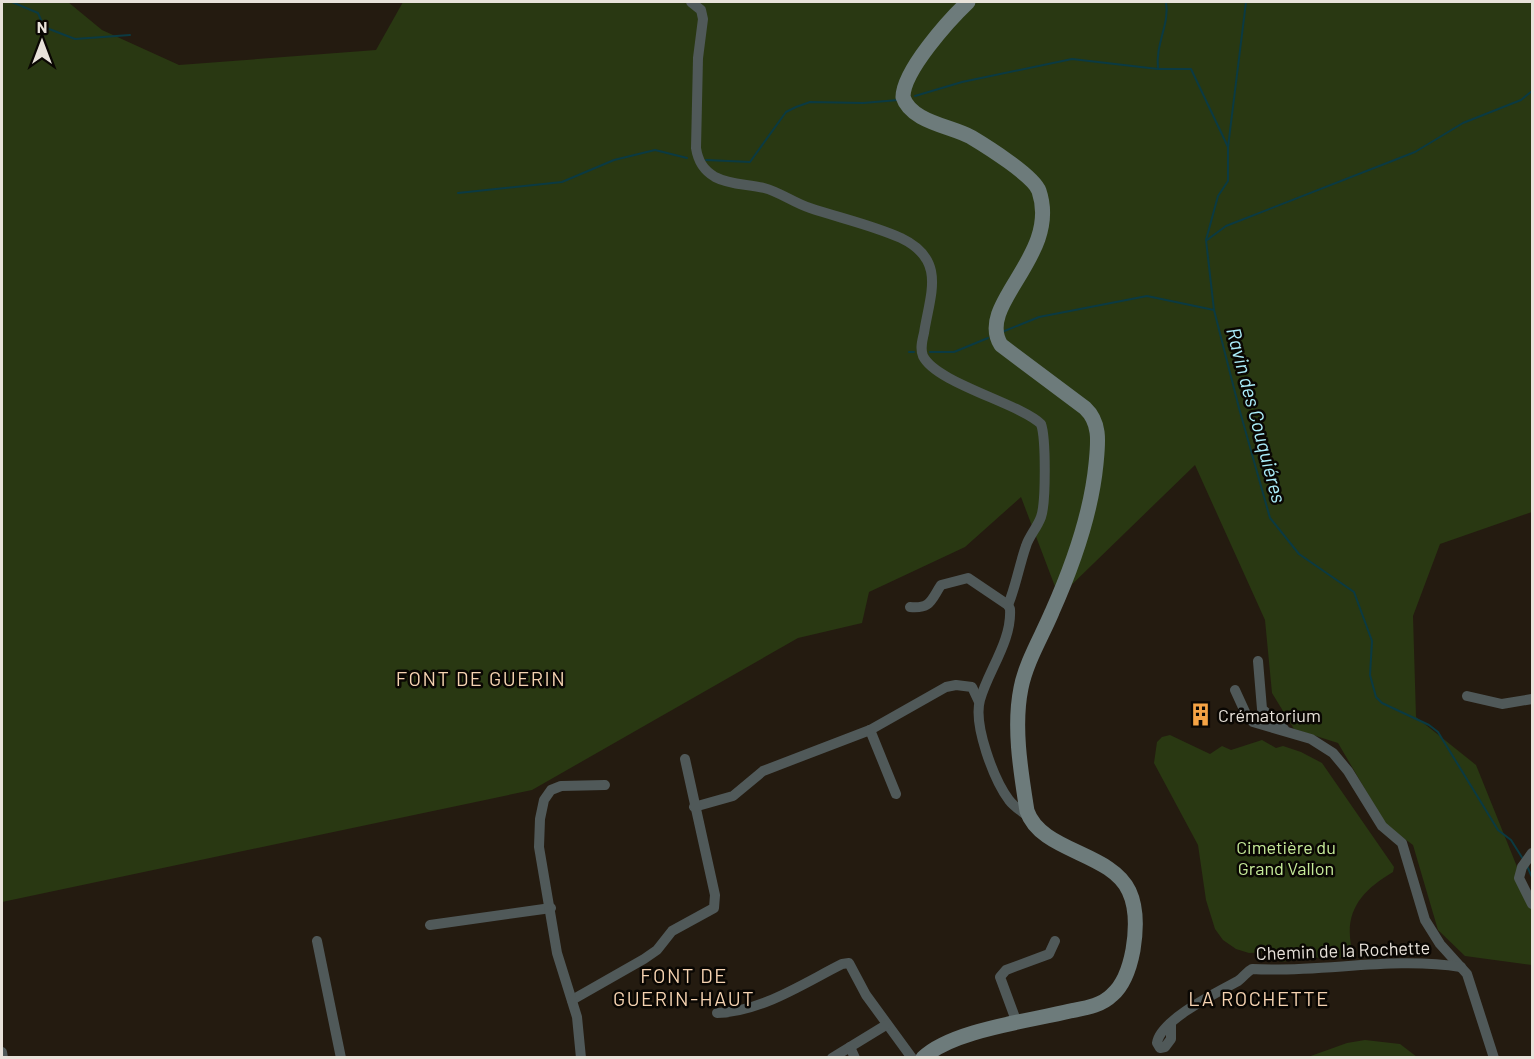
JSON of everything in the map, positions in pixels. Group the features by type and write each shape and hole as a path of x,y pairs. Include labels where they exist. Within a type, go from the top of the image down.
{"street":[{"path":"692,2 701,10 703,19 698,58 696,148 698,159 703,167 715,177 731,183 766,188 807,207 878,229 917,248 926,258 932,277 921,349 924,357 932,366 982,395 1027,414 1041,424 1045,443 1044,508 1038,525 1026,545 1008,605 1010,618 979,702"},
{"path":"968,2 945,26 908,78 903,91 905,104 912,112 970,137 1037,186 1042,220 1036,250 995,318 995,336 1001,345 1089,412 1097,431 1096,467 1088,513 1064,587 1026,672 1020,694 1018,736 1030,818"},
{"path":"910,607 930,604 941,585 968,578 1008,605"},
{"path":"1258,661 1263,709 1288,732"},
{"path":"694,807 733,796 764,771 870,730 938,691 956,685 974,689 979,702 980,724 988,755 1007,798 1059,842 1119,876 1132,898 1134,943 1125,975 1118,990 1109,998 1095,1005 1017,1023 943,1044 923,1058"},
{"path":"1235,690 1251,721 1318,742 1333,753 1348,771 1380,823 1402,843 1427,925 1468,976 1494,1058"},
{"path":"1467,696 1502,704 1533,699"},
{"path":"870,730 896,794"},
{"path":"572,1000 644,959 657,950 672,932 714,908 715,895 685,759"},
{"path":"581,1058 572,1000 557,953 539,836 546,795 561,786 605,785"},
{"path":"1530,857 1520,871 1519,881 1533,904"},
{"path":"430,925 551,908"},
{"path":"317,941 341,1058"},
{"path":"1017,1023 1000,977 1011,967 1049,954 1055,941"},
{"path":"717,1013 744,1010 791,990 842,964 849,963 863,990 886,1025 912,1058"},
{"name":"Chemin de la Rochette","path":"1171,1024 1252,969 1300,970 1426,963 1461,967"},
{"path":"832,1058 852,1052 886,1025"},
{"path":"2,1052 3,1058"}],"green space":[{"path":"2,2 68,2 102,30 179,65 376,50 403,2 1532,2 1532,512 1440,544 1413,616 1416,717 1476,765 1532,904 1532,965 1465,956 1438,930 1413,845 1386,825 1338,743 1294,729 1272,693 1265,620 1195,465 1059,597 1021,497 965,547 869,592 862,623 798,638 532,790 2,902"},
{"name":"Cimetière du Grand Vallon","path":"1170,735 1210,754 1222,746 1231,750 1262,740 1276,748 1283,746 1301,752 1322,763 1394,867 1393,872 1371,888 1356,906 1350,929 1354,957 1305,958 1281,962 1268,952 1249,953 1236,949 1223,940 1215,929 1206,900 1198,845 1154,763 1157,742 1162,737"},
{"path":"1365,1040 1400,1044 1417,1057 1308,1057 1347,1043"}],"waterway":[{"path":"12,2 38,13 44,27 75,39 130,35"},
{"path":"1166,2 1167,10 1158,69 1191,69 1228,147"},
{"name":"Ravin des Couquiéres","path":"1246,2 1228,147 1228,181 1218,196 1206,240 1214,310 1270,518 1299,554 1354,592 1372,641 1370,675 1376,697 1382,703 1429,725 1438,732 1498,830 1511,840 1523,859"},
{"path":"915,96 962,82 1072,59 1158,69"},
{"path":"1207,240 1226,226 1415,152 1463,123 1521,100 1532,91"},
{"path":"706,160 750,162 786,112 810,102 863,103 898,100"},
{"path":"458,193 562,182 614,160 655,150 687,158"},
{"path":"1002,332 1039,317 1147,296 1214,310"},
{"path":"930,352 954,352 988,338"},
{"path":"909,352 914,352"},
{"name":"Ravin des Couquiéres","path":"1527,866 1532,877"}],"place":[{"name":"Crématorium","path":"1200,715"}],"district":[{"name":"FONT DE GUERIN","path":"481,678"},
{"name":"FONT DE GUERIN-HAUT","path":"684,986"},
{"name":"LA ROCHETTE","path":"1259,998"}]}
